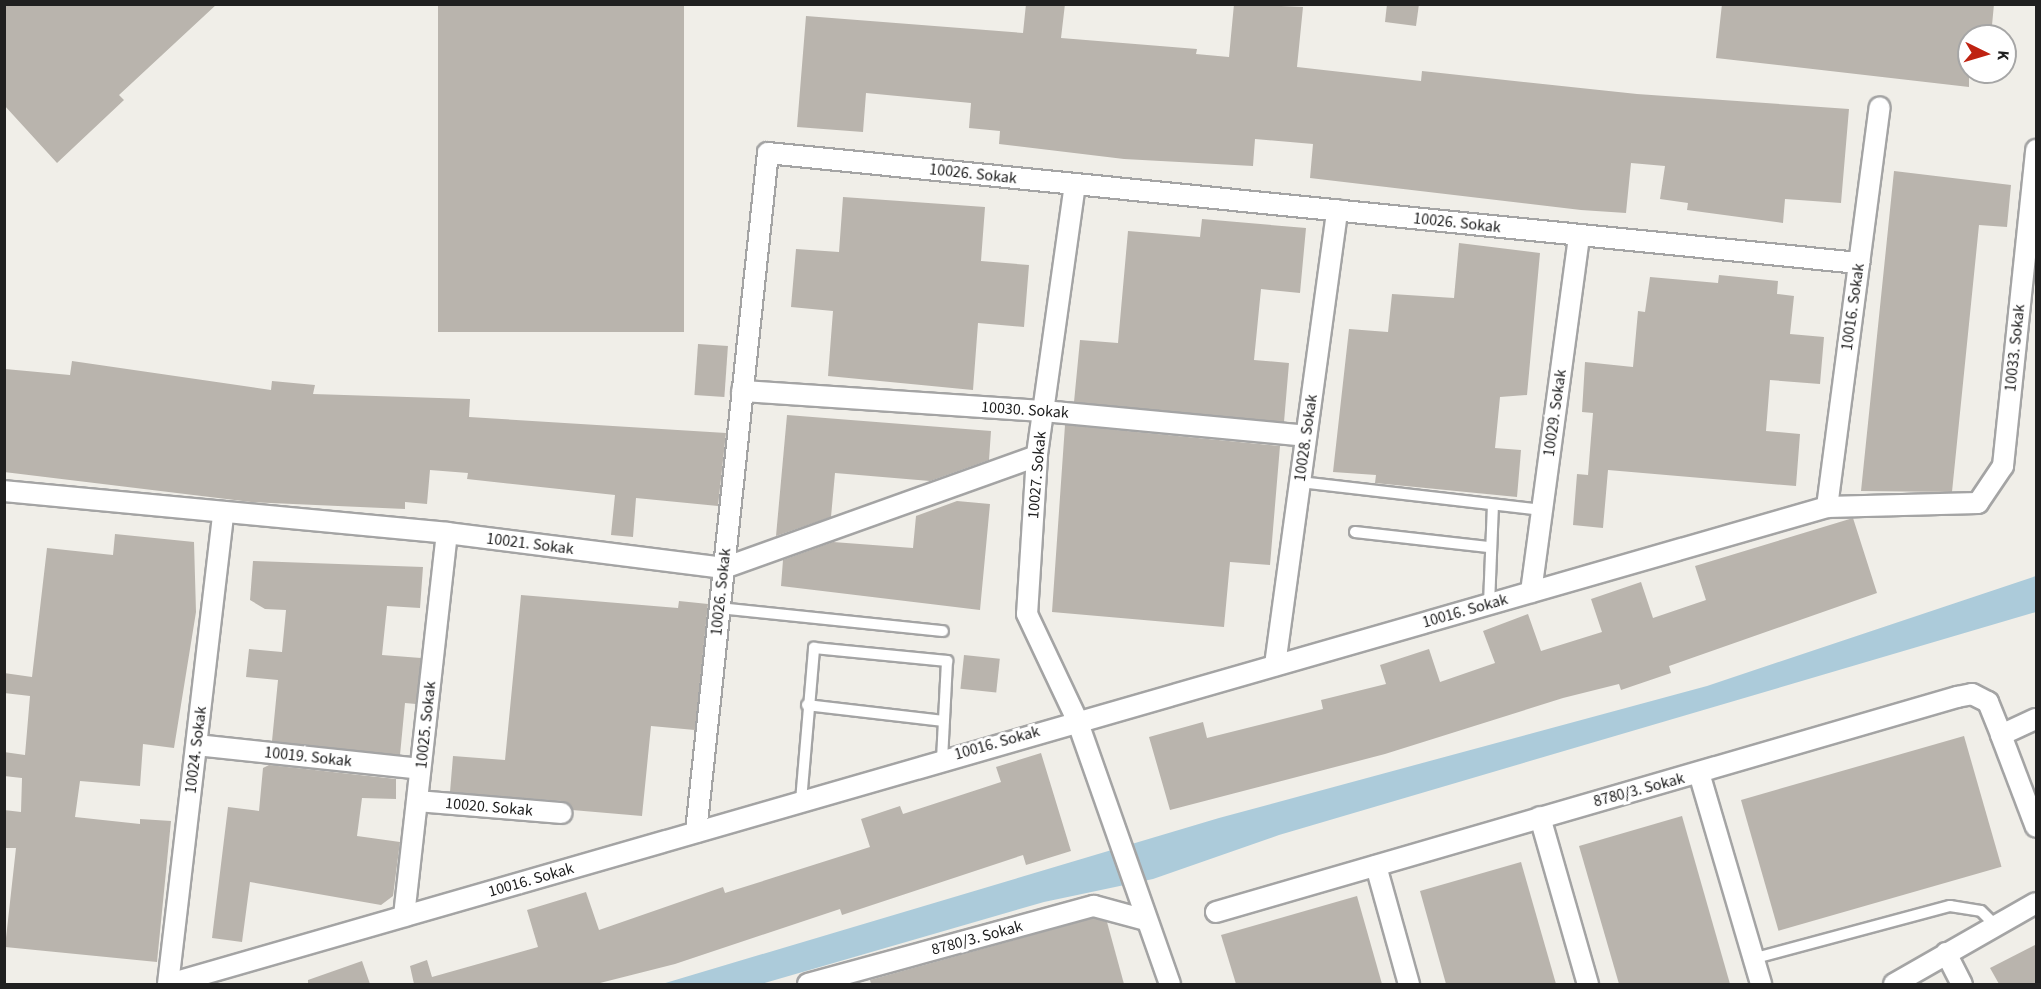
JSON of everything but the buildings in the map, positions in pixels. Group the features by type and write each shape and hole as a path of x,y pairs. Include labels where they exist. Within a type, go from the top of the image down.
{"street":[{"name":"10016. Sokak","path":"1827,507 1880,107"},
{"name":"10033. Sokak","path":"1978,503 2003,466 2037,150"},
{"name":"10026. Sokak","path":"696,832 768,153 1859,263"},
{"name":"10027. Sokak","path":"1075,184 1037,456 1026,614 1077,720 1120,834 1142,898 1146,920 1170,984"},
{"name":"10028. Sokak","path":"1275,665 1337,210"},
{"name":"10029. Sokak","path":"1531,592 1579,235"},
{"name":"10030. Sokak","path":"742,391 1043,411 1306,436"},
{"name":"10021. Sokak","path":"4,491 224,516 447,533 724,568 1037,456"},
{"name":"10016. Sokak","path":"168,984 1077,720 1827,507 1978,503"},
{"name":"10024. Sokak","path":"168,984 224,516"},
{"name":"10025. Sokak","path":"404,916 447,533"},
{"name":"8780/3. Sokak","path":"1216,912 1972,694 1988,702 2037,827"},
{"path":"2001,735 2037,719"},
{"name":"10019. Sokak","path":"197,745 420,770"},
{"path":"1699,773 1761,984"},
{"name":"10020. Sokak","path":"418,801 561,813"},
{"path":"1540,817 1588,984"},
{"path":"1376,866 1408,984"},
{"path":"1894,984 2037,903"},
{"name":"8780/3. Sokak","path":"808,984 1094,906 1146,920"},
{"path":"1946,953 1962,984"}],"lane":[{"path":"1300,482 1542,510"},
{"path":"1489,604 1488,547 1493,505"},
{"path":"1355,532 1488,547"},
{"path":"719,608 943,631"},
{"path":"801,801 807,705 814,648 947,662 942,760"},
{"path":"807,705 943,721"},
{"path":"1752,959 1950,906 1981,911 1995,925"}],"water":[{"path":"2036,576 2036,612 1279,835 1153,879 1044,902 761,984 662,984 1219,818 1707,686"}]}
